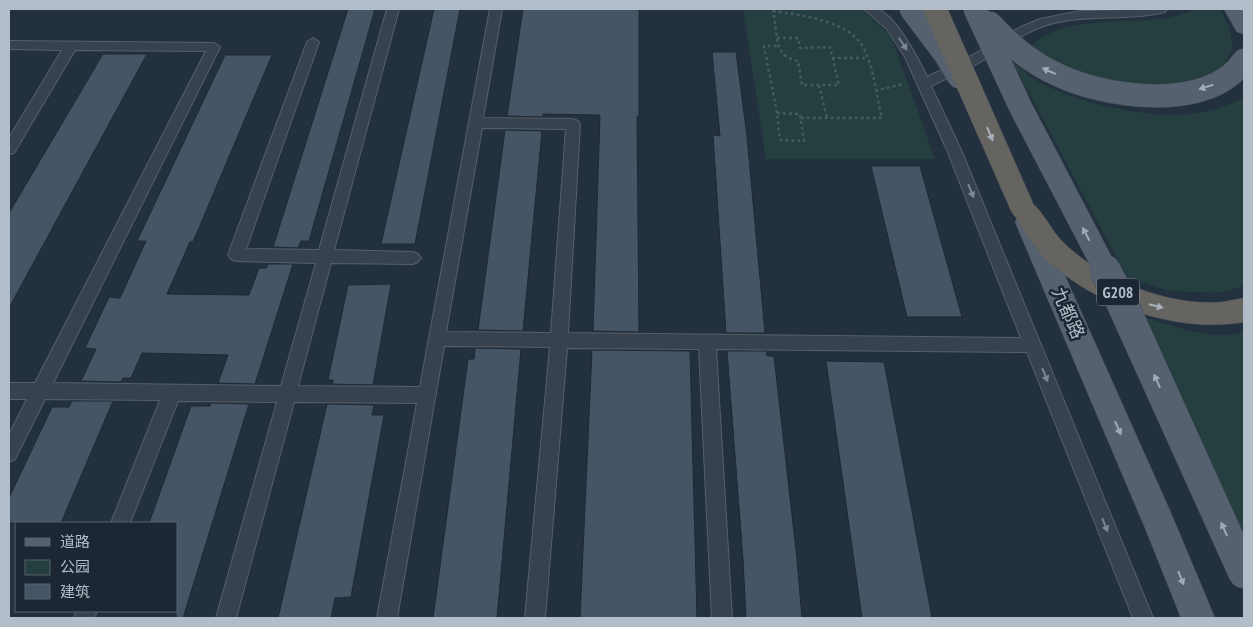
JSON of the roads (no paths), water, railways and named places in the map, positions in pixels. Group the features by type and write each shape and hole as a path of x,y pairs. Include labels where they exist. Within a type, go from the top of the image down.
{"highway":[{"name":"九都路","path":"935,9 1022,207"},
{"name":"G208","path":"1022,207 1054,250 1083,274 1136,301 1172,310 1202,314 1244,310"}],"main road":[{"path":"911,9 944,54 980,111"},
{"path":"975,9 1020,106 1122,303 1244,573"},
{"path":"980,9 1002,38 1033,64 1080,84 1112,92 1154,97 1181,95 1213,86 1238,71 1244,60"},
{"path":"1234,9 1244,27"},
{"name":"九都路","path":"1022,207 1156,515 1198,618"}],"lane":[{"path":"226,618 289,394 393,9"},
{"path":"387,618 496,9"},
{"path":"870,9 891,26 911,56 917,84 954,150 1142,618"},
{"path":"917,84 982,55 1014,35 1053,19 1138,13 1161,9"},
{"path":"313,42 236,255 413,258"},
{"path":"9,45 214,47 9,453"},
{"path":"9,149 71,46"},
{"path":"476,123 573,124 559,341 535,618"},
{"path":"437,339 1033,345"},
{"path":"707,342 722,618"},
{"path":"9,390 40,392 427,395"},
{"path":"121,522 172,392"}]}
